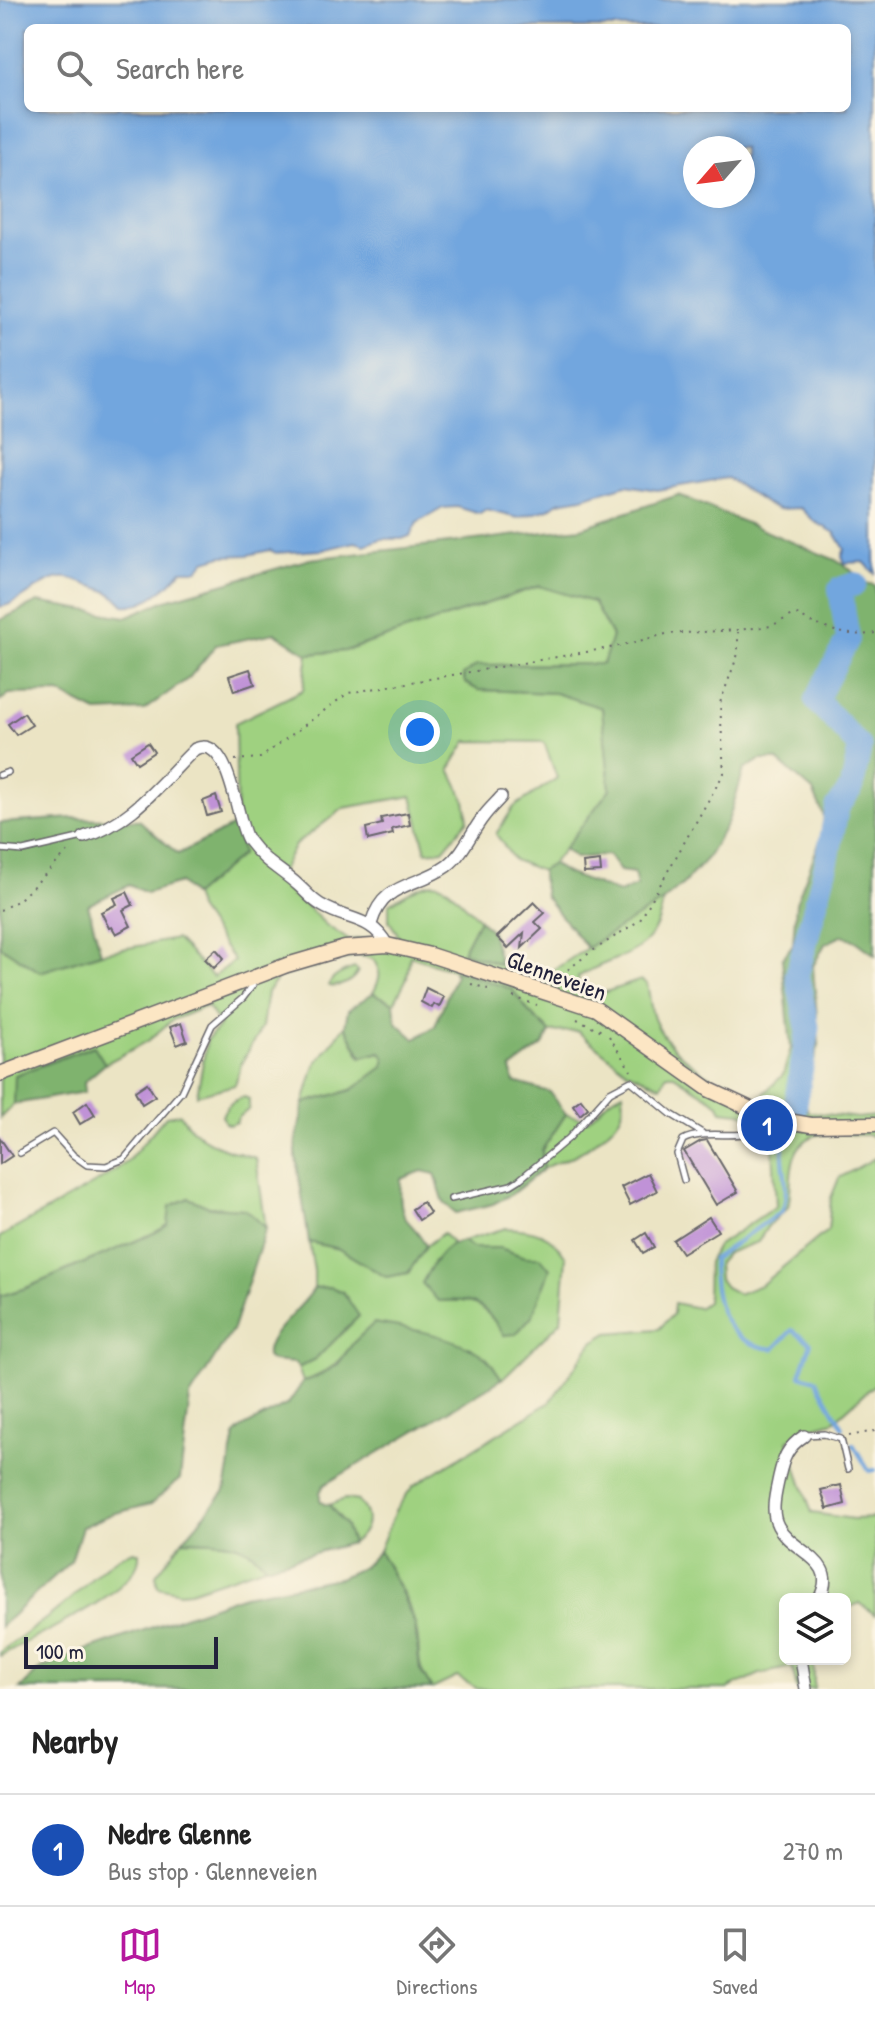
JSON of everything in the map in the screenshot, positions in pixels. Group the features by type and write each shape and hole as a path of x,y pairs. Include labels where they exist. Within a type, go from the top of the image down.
{"main road":[{"name":"Glenneveien","path":"0,1074 336,951 387,945 420,952 596,1009 710,1090 770,1118 811,1125 875,1124"}],"street":[{"path":"84,837 106,829 135,809 199,747 208,748 222,761 230,777 242,828 260,855 318,903 342,916 371,924 387,945"},
{"path":"371,924 375,910 384,897 453,861 484,815 501,797"},
{"path":"804,1436 793,1444 784,1458 774,1515 778,1527 823,1570 826,1587 822,1593"},
{"path":"802,1665 806,1689"}],"lane":[{"path":"0,775 8,772"},
{"path":"0,849 23,851 84,837"},
{"path":"20,1153 53,1133 87,1165 106,1166 124,1159 181,1092 212,1025 243,998 253,985 251,980"},
{"path":"451,1199 511,1185 519,1180 569,1138 610,1092 631,1081 671,1114 702,1133"},
{"path":"684,1180 678,1160 678,1148 683,1140 702,1133 751,1133 765,1127 770,1118"},
{"path":"804,1436 814,1433 841,1439 848,1469"}],"path":[{"path":"222,761 260,758 348,693 615,647 666,634 771,626 795,614 820,628 864,636 875,633"},
{"path":"555,995 561,975 640,920 724,773 720,703 738,654 738,630"},
{"path":"0,910 19,900 84,837"},
{"path":"466,980 498,992"},
{"path":"509,996 546,1008"},
{"path":"570,1015 608,1036 632,1071 631,1081"},
{"path":"841,1439 875,1431"}],"green space":[{"path":"678,495 843,563 865,583 875,585 875,955 843,935 825,944 813,966 819,1045 791,1048 782,959 793,944 796,903 821,838 824,816 813,791 777,760 760,760 744,770 728,821 708,857 683,884 663,901 587,948 545,896 541,871 552,864 566,873 619,893 637,886 634,873 620,871 608,855 575,858 564,849 610,789 602,708 555,693 478,690 465,683 463,675 477,665 603,664 612,636 593,602 539,586 345,651 308,654 275,633 216,645 189,678 144,710 97,712 59,693 9,694 0,701 0,620 38,602 126,617 166,600 310,559 581,528"},
{"path":"540,586 593,602 612,637 603,664 477,665 478,690 555,693 602,707 610,789 552,864 541,871 514,860 496,834 514,807 557,778 544,742 467,741 450,769 465,800 468,820 443,850 426,852 412,796 344,808 295,845 278,878 326,925 349,940 399,936 389,921 389,904 419,887 438,884 455,894 479,919 462,952 540,979 663,901 652,934 643,944 578,977 580,991 594,996 641,980 647,984 655,1021 673,1047 698,1069 756,1101 783,1075 791,1048 819,1045 803,1095 808,1112 858,1118 875,1116 875,1139 870,1135 832,1133 811,1137 802,1143 792,1168 788,1207 768,1226 758,1242 727,1253 718,1263 719,1279 725,1287 738,1294 761,1285 828,1230 831,1198 839,1178 875,1158 875,1384 834,1421 805,1429 788,1441 812,1513 853,1519 875,1518 875,1615 860,1603 851,1607 851,1593 779,1593 779,1665 814,1665 814,1689 797,1689 792,1667 760,1674 727,1689 478,1689 457,1677 432,1689 422,1671 412,1614 379,1551 395,1511 413,1486 550,1402 593,1342 608,1333 659,1329 673,1314 674,1303 698,1308 707,1302 708,1262 717,1246 776,1206 773,1147 778,1128 740,1113 722,1111 719,1104 674,1075 666,1075 661,1086 627,1071 577,1031 550,1032 529,1012 512,989 410,956 407,978 394,1003 373,993 379,979 378,968 373,959 358,955 279,977 267,992 262,1027 242,1062 235,1085 197,1095 207,1040 220,1025 207,1006 172,1020 148,1041 105,1064 93,1046 16,1075 14,1104 0,1118 0,946 40,972 101,953 176,939 213,977 234,961 198,909 193,896 242,854 237,824 235,723 303,690 308,654 345,651"},
{"path":"73,818 139,820 178,854 237,824 242,854 193,896 180,883 146,893 129,885 88,905 101,953 40,972 0,946 0,823"},
{"path":"479,919 491,931 500,964 462,952"},
{"path":"355,968 358,971 350,981 329,986 335,977"},
{"path":"454,970 512,989 529,1012 550,1032 543,1045 511,1069 514,1082 550,1092 566,1114 542,1150 543,1169 512,1194 493,1204 456,1213 444,1203 435,1174 422,1171 401,1179 400,1199 404,1214 426,1246 408,1273 386,1277 339,1249 309,1242 296,1157 304,1103 352,1090 383,1067 385,1058 381,1052 362,1057 345,1026 348,1010 373,993 394,1003 396,1022 415,1039 435,1026 455,976"},
{"path":"345,1026 361,1057 381,1052 385,1058 383,1068 352,1090 304,1103 315,1065"},
{"path":"94,1046 105,1064 84,1082 85,1092 14,1104 15,1075"},
{"path":"623,1092 621,1114 611,1128 577,1154 543,1169 542,1150 566,1114 588,1120 610,1099"},
{"path":"244,1097 249,1099 249,1109 236,1122 230,1125 225,1123 222,1116 226,1109"},
{"path":"180,1114 203,1138 256,1158 266,1228 245,1209 208,1207 189,1198 168,1225 154,1233 26,1288 0,1296 0,1237 127,1162 166,1116"},
{"path":"189,1198 209,1207 245,1209 266,1228 233,1329 190,1397 180,1479 151,1504 112,1514 82,1527 71,1561 0,1627 0,1296 26,1288 154,1233 168,1225 170,1206"},
{"path":"506,1228 540,1234 554,1242 566,1257 561,1321 502,1379 487,1359 354,1342 332,1366 303,1382 298,1368 316,1359 359,1316 331,1287 314,1288 309,1242 339,1249 386,1277 408,1273 426,1246 443,1233 452,1243 433,1262 438,1301 477,1305 504,1335 540,1257 525,1257 500,1248 472,1248 463,1241"},
{"path":"463,1241 473,1248 500,1248 525,1257 540,1257 550,1269 532,1316 516,1334 504,1335 484,1310 470,1302 438,1301 422,1283 443,1251"},
{"path":"331,1287 343,1292 359,1316 316,1359 298,1368 295,1363 272,1361 267,1357 267,1349 277,1331 314,1288"},
{"path":"374,1323 417,1330 475,1350 486,1358 502,1379 324,1485 320,1500 329,1505 345,1524 352,1543 265,1566 249,1550 239,1546 217,1541 183,1540 225,1491 235,1435 242,1428 288,1404 303,1382 338,1364 354,1342"},
{"path":"345,1499 358,1501 367,1518 362,1533 352,1543 345,1524 329,1505"},
{"path":"183,1540 217,1541 239,1546 249,1550 265,1566 190,1591 158,1587 156,1575"},
{"path":"134,1551 139,1553 136,1567 124,1582 105,1597 0,1656 0,1652 45,1620 107,1565"},
{"path":"379,1551 415,1625 420,1670 432,1689 20,1689 39,1670 67,1657 244,1595 339,1578 363,1567"}],"water":[{"path":"0,0 875,0 875,574 864,562 845,563 842,556 845,549 835,533 814,521 801,508 779,509 727,478 657,490 626,485 559,502 549,509 518,518 486,510 480,514 457,507 443,508 417,523 410,536 402,539 381,539 365,545 355,542 322,550 276,553 270,550 205,561 198,570 182,570 156,595 132,605 124,605 102,589 68,578 52,580 17,601 0,607"}],"building":[{"path":"250,669 255,684 234,691 229,676"},
{"path":"24,713 32,725 16,735 8,724"},
{"path":"148,743 154,752 137,763 131,754"},
{"path":"216,796 221,812 207,816 203,801"},
{"path":"408,813 410,825 392,829 393,834 368,840 366,828 382,824 381,818"},
{"path":"600,861 601,872 584,873 583,863"},
{"path":"127,892 133,905 123,910 131,926 116,934 112,927 109,928 101,912 117,904 114,898"},
{"path":"534,902 545,913 535,922 542,929 522,948 524,933 508,948 497,937"},
{"path":"216,949 224,958 214,968 205,959"},
{"path":"426,988 444,997 439,1007 434,1004 432,1008 421,1002"},
{"path":"181,1023 187,1041 177,1045 170,1027"},
{"path":"147,1083 155,1096 142,1104 135,1091"},
{"path":"581,1099 588,1108 580,1115 573,1105"},
{"path":"87,1102 95,1115 80,1124 73,1112"},
{"path":"0,1138 12,1156 0,1164"},
{"path":"707,1140 738,1192 716,1205 684,1151"},
{"path":"648,1173 657,1191 630,1205 621,1187"},
{"path":"423,1202 430,1213 419,1220 412,1209"},
{"path":"709,1217 718,1231 682,1253 673,1240"},
{"path":"646,1233 654,1247 643,1253 635,1240"},
{"path":"841,1485 845,1504 827,1509 821,1490"}],"waterway":[{"path":"794,1112 808,1030 797,975 827,861 837,808 852,787 860,747 816,700 848,639 840,589 855,584"},
{"path":"786,1132 783,1142 786,1191 782,1211 713,1259 715,1290 724,1318 743,1339 774,1349 792,1330 811,1343 800,1375 816,1380 843,1427"},
{"path":"853,1444 869,1471 875,1470"}],"place":[{"name":"Nedre Glenne","path":"767,1125"}]}
